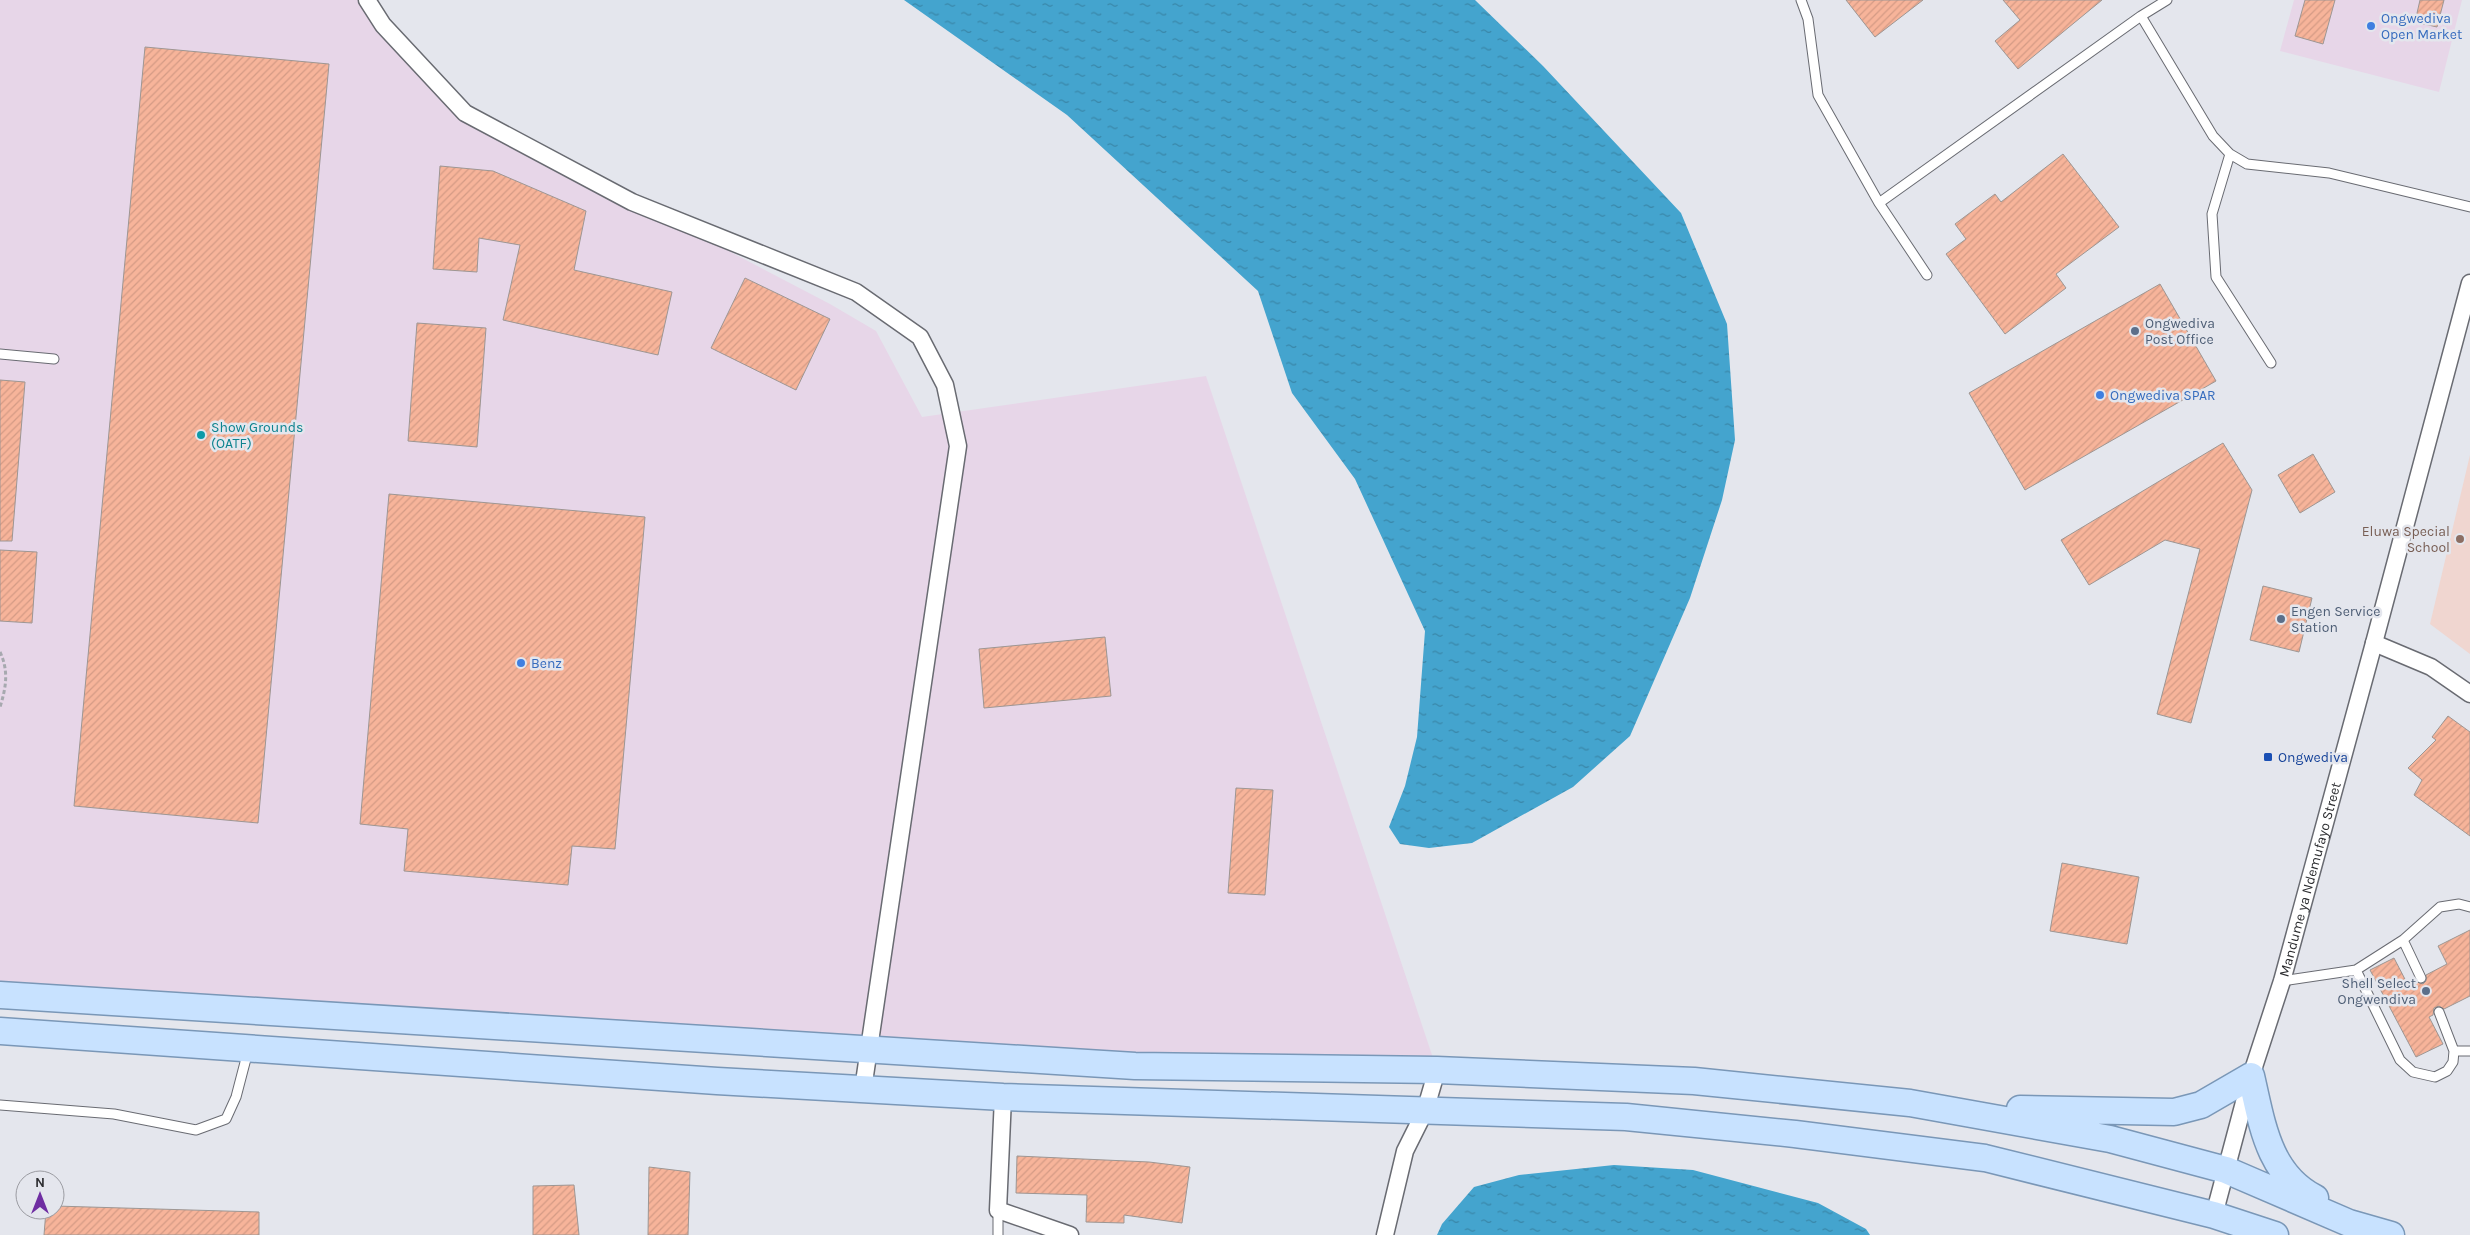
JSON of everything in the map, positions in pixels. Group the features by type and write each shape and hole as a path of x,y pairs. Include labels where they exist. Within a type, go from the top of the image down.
{"main road":[{"path":"0,995 1135,1066 1436,1070 1694,1081 1910,1103 2064,1111 2174,1112 2201,1105 2251,1076 2265,1135 2278,1167 2309,1195 2384,1233"},
{"path":"277,1052 282,1013"},
{"path":"0,1032 277,1052 1003,1097 1626,1117 1795,1134 1985,1158 2214,1215 2275,1235"},
{"path":"1910,1103 2110,1139 2226,1170 2349,1223 2384,1233"}],"street":[{"path":"366,0 383,25 465,113 632,202 856,292 920,337 945,385 958,446 863,1088"},
{"name":"Mandume ya Ndemufayo Street","path":"2214,1215 2251,1076 2282,981 2470,283"},
{"path":"2374,643 2432,667 2470,694"},
{"path":"1385,1235 1405,1151 1425,1111 1436,1070"},
{"path":"1003,1097 998,1210 1070,1235"}],"lane":[{"path":"1801,0 1808,20 1818,95 1879,203 1927,275"},
{"path":"1879,203 2141,16 2167,0"},
{"path":"2141,16 2212,136 2230,154 2247,164 2329,173 2470,207"},
{"path":"2230,154 2212,214 2216,277 2272,363"},
{"path":"0,354 54,359"},
{"path":"2282,981 2356,970 2404,940 2440,908 2459,904 2470,906"},
{"path":"2404,940 2421,978"},
{"path":"2356,970 2400,1060 2413,1072 2435,1076 2447,1071 2453,1062 2454,1051 2439,1012"},
{"path":"0,1105 114,1114 196,1130 226,1119 236,1097 249,1050"},
{"path":"2454,1051 2470,1051"},
{"path":"998,1210 998,1235"}],"path":[{"path":"0,652 5,664 6,688 0,707"}],"shaded area":[{"path":"0,0 365,0 465,113 830,304 876,331 922,417 1206,376 1437,1070 0,997"},
{"name":"Ongwediva Open Market","path":"2294,0 2462,0 2439,92 2280,51"},
{"name":"Eluwa Special School","path":"2470,455 2470,654 2430,624"}],"water":[{"path":"904,0 1475,0 1543,66 1681,213 1727,324 1735,440 1722,500 1690,598 1630,736 1573,787 1472,843 1429,848 1400,844 1389,827 1405,786 1417,737 1425,631 1355,479 1292,393 1258,291 1067,115"},
{"path":"1614,1165 1693,1170 1818,1203 1866,1229 1870,1235 1437,1235 1442,1224 1474,1187 1519,1175"}],"building":[{"path":"1846,0 1923,0 1875,37"},
{"path":"2003,0 2102,0 2018,69 1995,41 2020,20"},
{"path":"2305,0 2335,0 2323,44 2295,36"},
{"path":"2420,0 2444,0 2437,27 2415,22"},
{"name":"Show Grounds (OATF)","path":"145,47 329,64 258,823 74,806"},
{"path":"2063,154 2119,227 2056,274 2066,288 2005,334 1946,254 1966,239 1955,224 1995,194 2001,202"},
{"path":"440,166 493,171 586,211 574,270 672,292 658,355 503,320 520,245 479,238 477,272 433,269"},
{"path":"745,278 830,319 796,390 711,348"},
{"path":"2160,284 2216,381 2025,490 1969,393"},
{"path":"417,323 486,328 477,447 408,441"},
{"path":"0,380 25,382 12,541 0,541"},
{"path":"2223,443 2252,490 2191,723 2157,714 2200,549 2165,540 2089,585 2061,540"},
{"path":"2313,454 2335,492 2300,513 2278,475"},
{"path":"389,494 645,517 615,849 572,846 568,885 404,871 408,829 360,824"},
{"path":"0,550 37,552 32,623 0,621"},
{"name":"Engen Service Station","path":"2263,586 2312,598 2299,652 2250,640"},
{"path":"1105,637 1111,696 984,708 979,649"},
{"path":"2448,716 2470,732 2470,836 2414,795 2422,780 2408,768 2436,740 2432,737"},
{"path":"1236,788 1273,790 1265,895 1228,893"},
{"path":"2062,863 2139,877 2127,944 2050,931"},
{"name":"Shell Select Ongwendiva","path":"2470,930 2470,996 2444,1009 2439,1006 2434,1008 2433,1015 2429,1017 2443,1044 2416,1057 2370,970 2394,958 2408,985 2415,981 2423,984 2426,981 2426,975 2447,964 2438,946"},
{"path":"1017,1156 1149,1162 1190,1167 1182,1223 1124,1215 1124,1223 1086,1222 1087,1195 1016,1193"},
{"path":"649,1167 690,1172 688,1235 648,1235"},
{"path":"574,1185 579,1235 533,1235 533,1186"},
{"path":"65,1206 259,1212 259,1235 44,1235 45,1220 65,1220"}],"place":[{"name":"Ongwediva Open Market","path":"2371,26"},
{"name":"Ongwediva Post Office","path":"2135,331"},
{"name":"Ongwediva SPAR","path":"2100,395"},
{"name":"Show Grounds (OATF)","path":"201,435"},
{"name":"Eluwa Special School","path":"2460,539"},
{"name":"Engen Service Station","path":"2281,619"},
{"name":"Benz","path":"521,663"},
{"name":"Ongwediva","path":"2268,757"},
{"name":"Shell Select Ongwendiva","path":"2426,991"}]}
